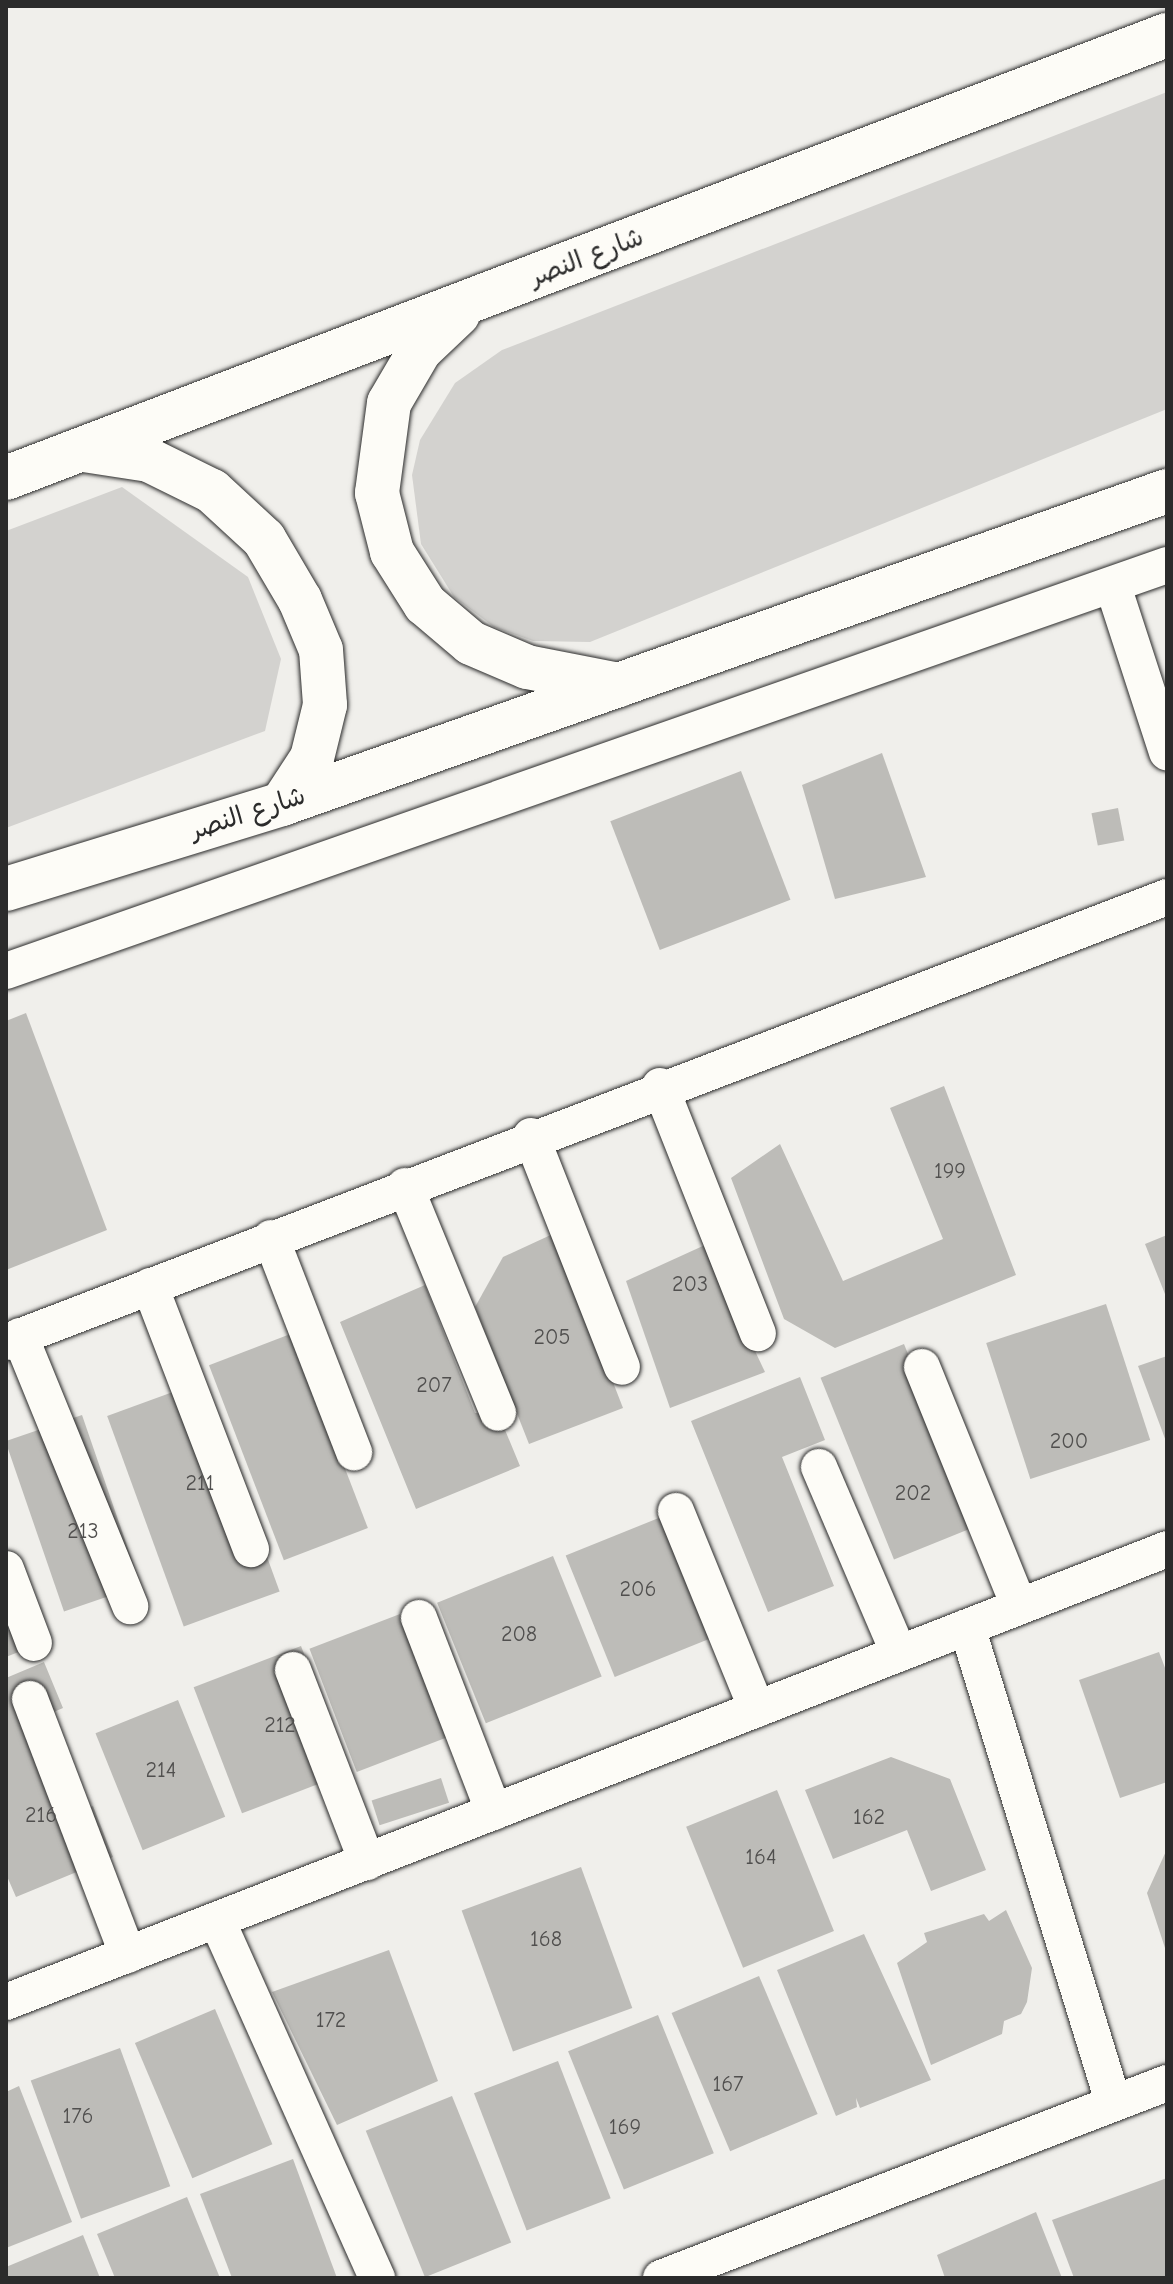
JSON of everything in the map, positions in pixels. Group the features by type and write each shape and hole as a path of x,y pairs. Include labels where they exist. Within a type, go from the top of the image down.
{"main road":[{"name":"شارع النصر","path":"6,478 1167,35"},
{"path":"491,295 420,350 389,403 377,462 387,538 425,604 471,643 527,667 621,685"},
{"path":"79,450 149,460 212,491 264,539 300,600 321,650 325,705 312,758 282,804"},
{"name":"شارع النصر","path":"6,889 282,804 1167,491"}],"street":[{"path":"6,971 1167,565"},
{"path":"1113,586 1167,752"},
{"path":"130,1606 13,1339 660,1086 1167,897"},
{"path":"660,1086 758,1333"},
{"path":"531,1136 622,1367"},
{"path":"405,1186 498,1413"},
{"path":"271,1238 354,1452"},
{"path":"150,1286 251,1549"},
{"path":"922,1367 1019,1606"},
{"path":"819,1467 899,1654"},
{"path":"676,1511 757,1709"},
{"path":"6,2002 1167,1549"},
{"path":"6,1569 34,1643"},
{"path":"419,1618 494,1812"},
{"path":"967,1627 1113,2103"},
{"path":"293,1670 367,1862"},
{"path":"30,1699 128,1955"},
{"path":"217,1920 377,2278"},
{"path":"661,2278 714,2268 1167,2083"}],"shaded area":[{"path":"1167,92 1167,409 590,642 533,641 494,627 454,597 421,544 412,475 420,440 455,383 502,350"},
{"path":"122,487 248,577 281,659 265,731 6,828 6,531"}],"building":[{"path":"882,753 926,877 835,899 802,785"},
{"path":"741,771 790,900 660,950 610,821"},
{"path":"1118,808 1124,840 1098,846 1091,813"},
{"path":"26,1013 107,1230 6,1270 6,1021"},
{"path":"944,1086 1016,1275 835,1348 784,1319 731,1178 780,1144 843,1281 943,1239 890,1108"},
{"path":"555,1233 623,1408 529,1444 475,1307 503,1257"},
{"path":"1167,1235 1167,1299 1145,1244"},
{"path":"705,1245 765,1372 670,1408 626,1281"},
{"path":"425,1285 475,1413 498,1413 520,1466 416,1509 340,1322"},
{"path":"1106,1304 1150,1440 1030,1479 986,1343"},
{"path":"293,1333 368,1528 284,1560 209,1365"},
{"path":"904,1344 977,1526 894,1559 821,1378"},
{"path":"1167,1356 1167,1444 1138,1366"},
{"path":"800,1377 825,1440 782,1457 834,1586 768,1612 691,1421"},
{"path":"203,1381 280,1591 184,1626 107,1416"},
{"path":"82,1415 141,1585 64,1612 6,1441"},
{"path":"676,1511 725,1632 615,1677 566,1556"},
{"path":"553,1556 602,1677 486,1723 437,1603"},
{"path":"6,1598 26,1649 6,1657"},
{"path":"400,1614 447,1737 357,1772 309,1649"},
{"path":"301,1646 349,1772 242,1813 194,1687"},
{"path":"1159,1652 1167,1673 1167,1782 1120,1798 1079,1680"},
{"path":"44,1662 63,1708 28,1723 67,1816 93,1806 113,1857 16,1897 6,1874 6,1678"},
{"path":"178,1700 225,1817 143,1850 95,1733"},
{"path":"891,1757 950,1779 986,1870 931,1891 907,1830 833,1859 805,1790"},
{"path":"441,1778 449,1803 380,1825 372,1801"},
{"path":"777,1790 834,1931 743,1968 686,1827"},
{"path":"1167,1849 1167,1951 1166,1951 1147,1893"},
{"path":"581,1867 632,2008 513,2051 462,1910"},
{"path":"1006,1910 1032,1968 1027,2002 1021,2014 1004,2021 1002,2034 931,2065 897,1963 927,1942 924,1933 984,1914 989,1921"},
{"path":"864,1934 931,2080 860,2108 856,2098 857,2107 836,2116 777,1970"},
{"path":"389,1950 438,2081 337,2125 272,1992"},
{"path":"759,1976 818,2114 730,2151 672,2013"},
{"path":"215,2009 272,2144 192,2178 135,2043"},
{"path":"658,2015 714,2153 624,2189 568,2051"},
{"path":"120,2048 170,2186 81,2219 31,2080"},
{"path":"558,2061 611,2198 527,2230 474,2093"},
{"path":"19,2086 72,2222 6,2248 6,2092"},
{"path":"452,2096 511,2242 425,2277 366,2131"},
{"path":"293,2159 337,2278 232,2278 200,2194"},
{"path":"1167,2178 1167,2278 1074,2278 1052,2220"},
{"path":"187,2197 220,2278 115,2278 97,2234"},
{"path":"1036,2212 1062,2278 945,2278 937,2255"},
{"path":"83,2235 100,2278 6,2278 6,2267"}]}
